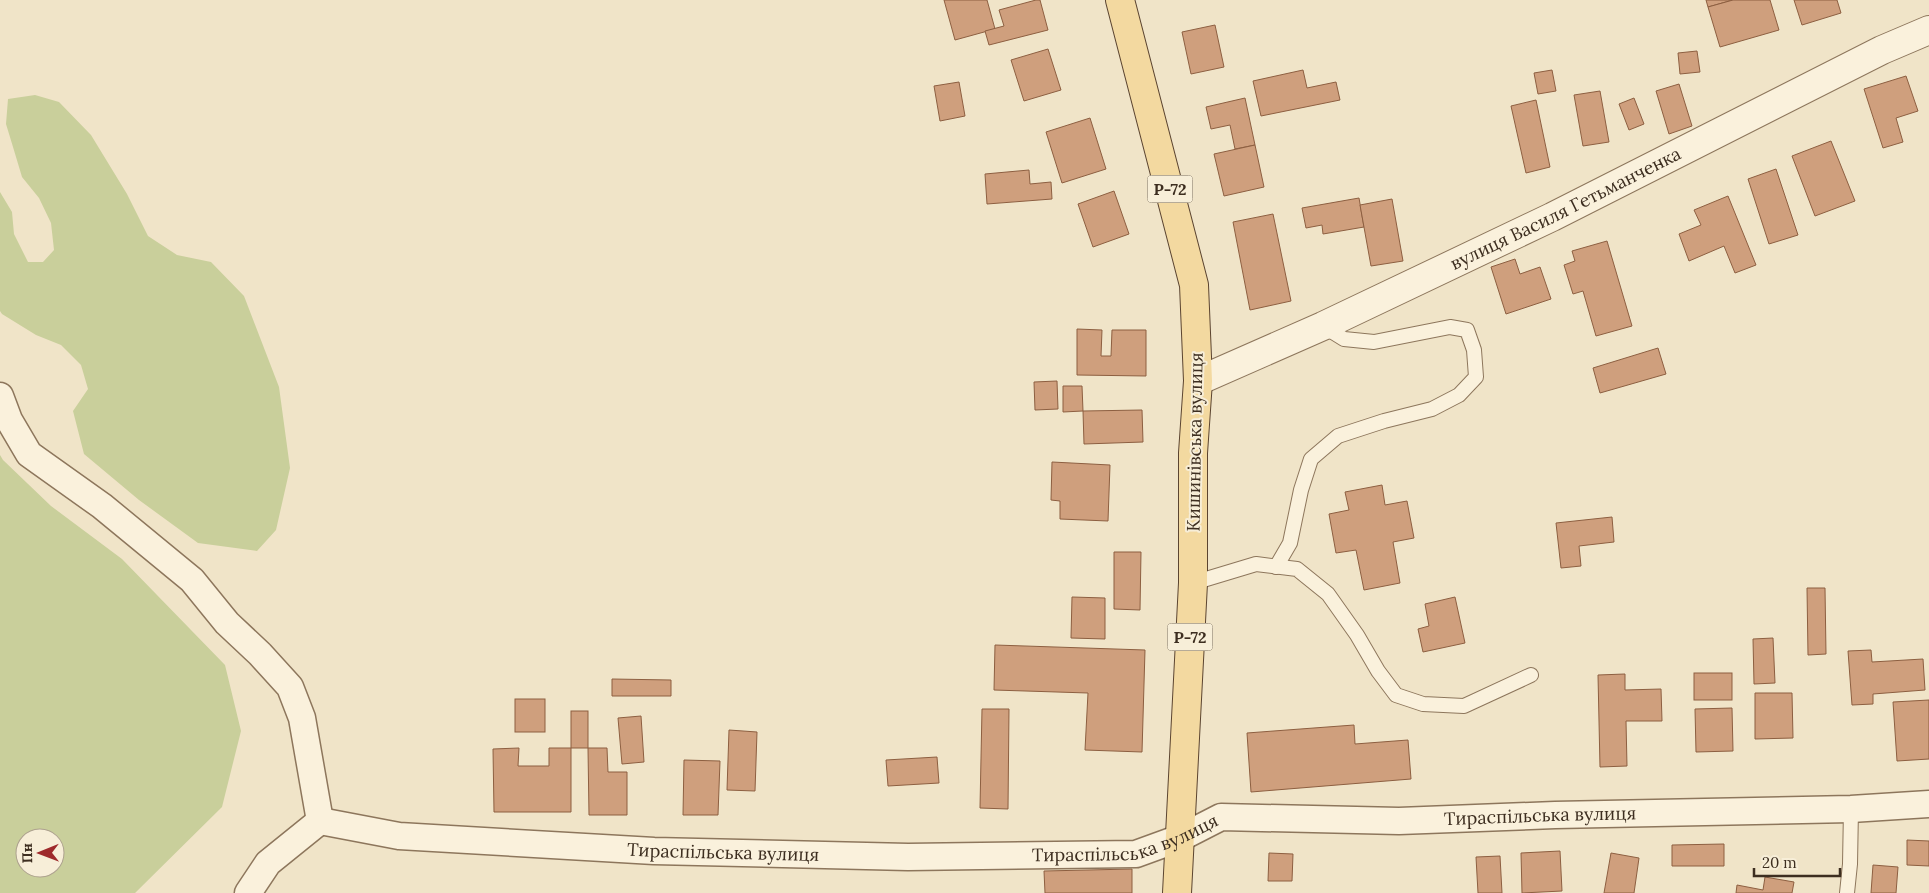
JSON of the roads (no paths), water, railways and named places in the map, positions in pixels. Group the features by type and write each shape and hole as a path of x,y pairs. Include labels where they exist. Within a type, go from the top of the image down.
{"main road":[{"name":"Кишинівська вулиця","path":"1120,0 1194,284 1198,381 1193,453 1193,583 1177,893"}],"street":[{"name":"вулиця Василя Гетьманченка","path":"1198,381 1323,326 1552,217 1882,50 1929,30"},
{"path":"0,396 9,420 29,454 102,506 192,580 226,623 260,654 290,687 302,718 320,821 268,863 248,893"},
{"name":"Тираспільська вулиця","path":"320,821 399,836 654,851 898,857 1136,854 1180,838 1220,817 1400,821 1555,815 1851,809 1929,804"}],"lane":[{"path":"1276,567 1290,543 1301,490 1311,459 1338,436 1384,421 1432,409 1459,395 1476,377 1474,350 1467,330 1450,327 1374,342 1344,339 1323,326"},
{"path":"1193,583 1256,564 1297,569 1328,594 1357,635 1378,671 1396,695 1424,704 1464,706 1530,675"},
{"path":"1847,893 1850,864 1851,809"}]}
